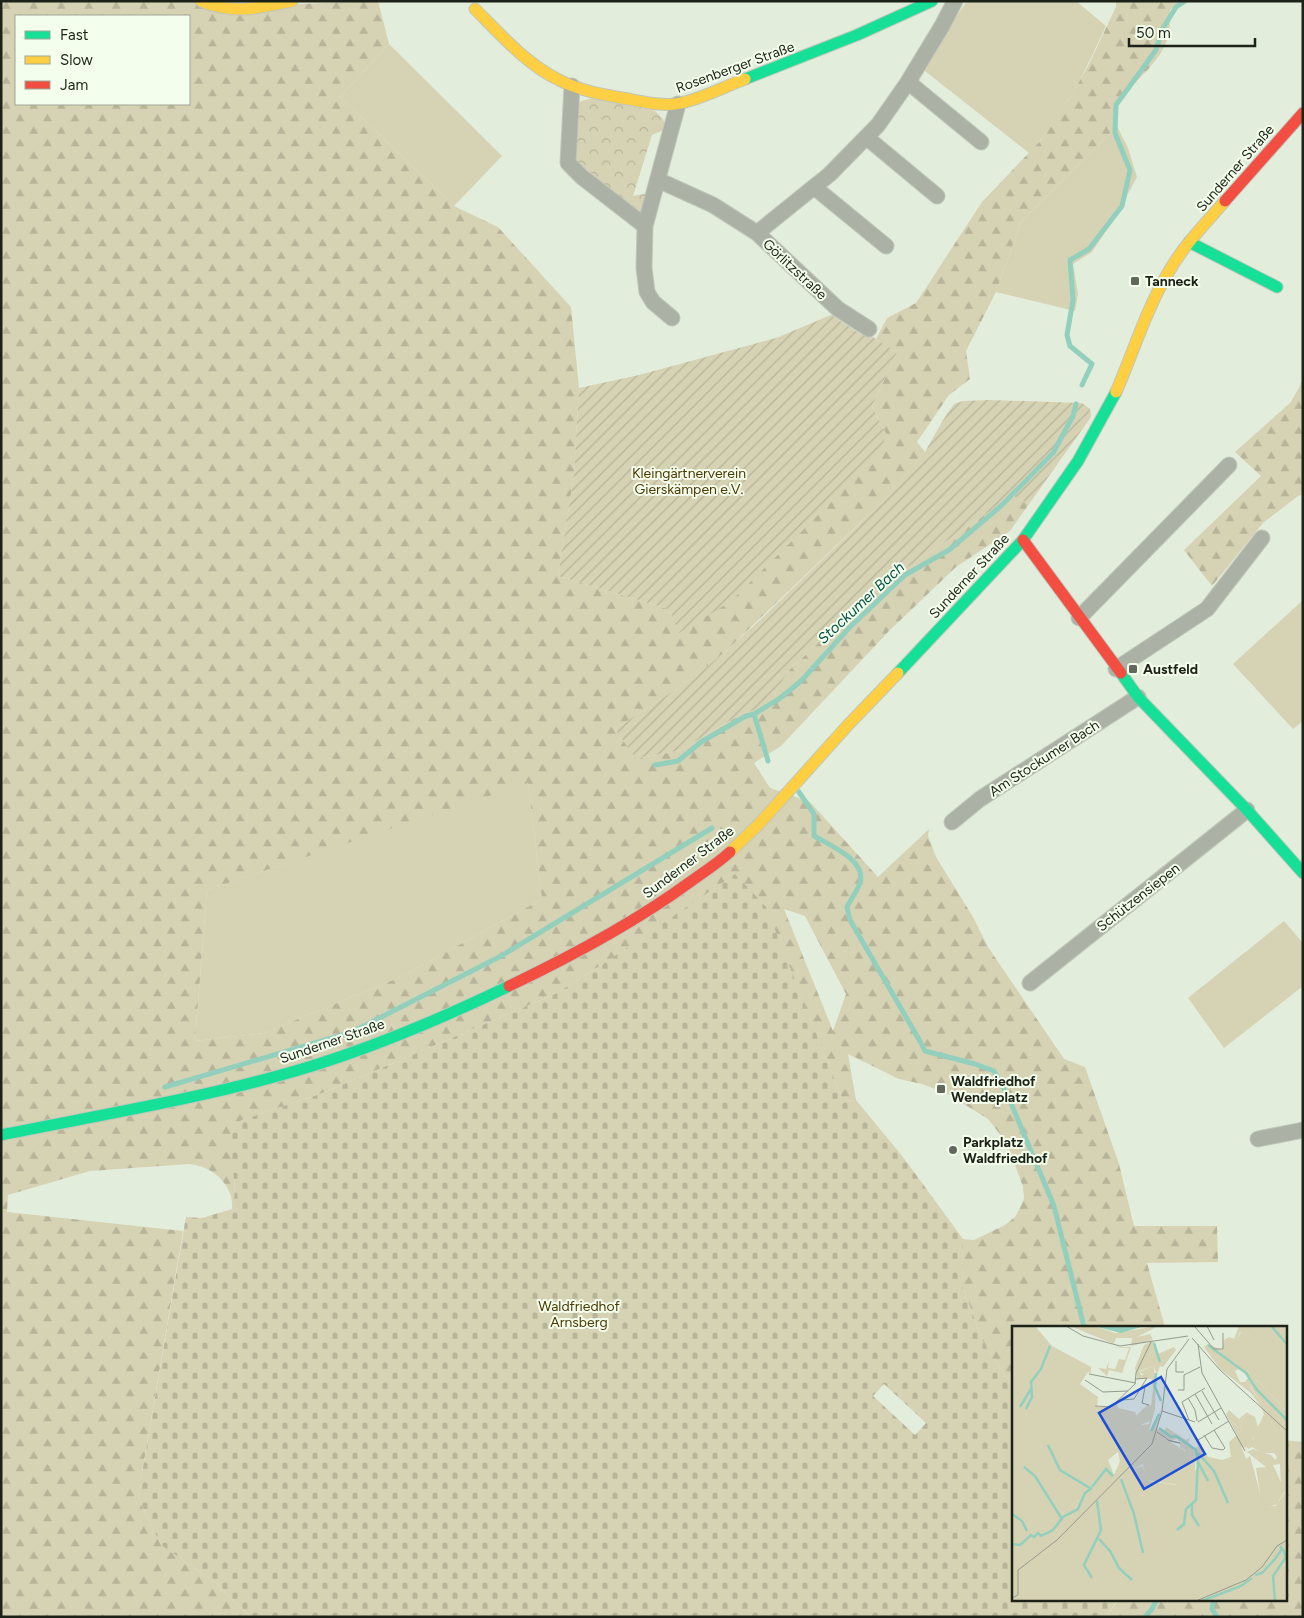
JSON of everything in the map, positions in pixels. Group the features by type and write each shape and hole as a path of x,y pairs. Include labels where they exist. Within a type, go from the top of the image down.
{"main road":[{"path":"201,1 222,10 235,11 292,1"},
{"name":"Rosenberger Straße","path":"475,9 530,61 560,81 572,86 647,102 678,104 793,62 932,1"},
{"name":"Sunderner Straße","path":"1,1135 197,1096 312,1066 369,1046 463,1008 543,970 620,928 671,896 726,856 746,837 848,725 946,624 1023,540 1078,462 1101,422 1118,389 1155,296 1168,272 1190,242 1303,113"},
{"path":"1190,242 1276,287"},
{"path":"1023,540 1138,698 1247,810 1303,873"}],"street":[{"name":"Görlitzstraße","path":"869,329 838,310 757,233 814,187 866,137 908,82 955,1"},
{"path":"908,82 981,142"},
{"path":"572,86 568,163 582,177 645,226"},
{"path":"672,318 653,302 647,292 644,268 645,226 678,104"},
{"path":"866,137 937,196"},
{"path":"658,180 714,205 757,233"},
{"path":"814,187 886,246"},
{"path":"1079,618 1229,465"},
{"path":"1116,669 1208,610 1262,538"},
{"name":"Am Stockumer Bach","path":"952,822 980,800 1138,698"},
{"name":"Schützensiepen","path":"1030,983 1247,810"},
{"path":"1258,1139 1303,1130"}],"green space":[{"path":"1,1 215,1 225,7 378,1 389,44 340,97 454,206 498,227 571,307 579,388 574,475 558,576 665,608 672,615 886,434 872,406 897,352 876,339 887,318 916,303 982,202 1041,140 1068,101 1089,64 1116,7 1116,1 1183,1 1170,10 1169,35 1159,56 1118,99 1117,126 1021,222 996,292 966,351 970,379 949,395 917,442 925,452 886,498 728,649 693,678 615,729 637,759 681,750 729,721 774,701 776,690 791,668 887,581 1013,496 1029,504 1010,531 956,567 889,631 781,746 754,763 770,788 810,802 878,877 929,829 928,836 936,857 973,917 988,947 1064,1059 1085,1067 1119,1164 1134,1226 1217,1226 1218,1262 1147,1263 1165,1326 1012,1326 1012,1386 983,1342 962,1285 963,1239 974,1240 1005,1225 1015,1217 1024,1198 1023,1187 1007,1143 988,1119 946,1093 922,1084 899,1079 848,1054 856,1100 843,1101 766,908 603,964 555,994 323,1093 242,1120 233,1130 235,1199 232,1209 232,1199 223,1181 208,1169 189,1164 90,1171 8,1195 7,1212 183,1231 138,1497 161,1545 215,1582 250,1617 1,1617","holes":["528,783 542,899 403,976 264,1033 195,1041 207,890","784,909 805,916 846,994 833,1031"]},
{"path":"967,1 1076,1 1106,26 1073,93 1053,124 1029,153 921,68"},
{"path":"389,44 502,156 454,206 340,97"},
{"path":"593,98 655,111 663,119 666,129 652,135 633,196 648,193 643,209 638,213 585,169 577,167 572,155 576,112 581,101"},
{"path":"1117,126 1128,148 1137,177 1116,216 1092,252 1073,264 1078,294 1075,311 996,292 1021,222"},
{"name":"Kleingärtnerverein Gierskämpen e.V.","path":"831,315 862,335 868,334 897,352 872,406 886,434 880,454 730,602 679,633 672,615 665,608 558,576 574,475 579,388 639,375 776,338"},
{"path":"1303,380 1303,494 1263,523 1212,586 1184,550 1261,476 1235,452 1291,402"},
{"path":"963,401 1082,403 1090,409 1091,417 1029,504 1013,496 887,581 791,668 776,690 774,701 729,721 681,750 636,759 615,729 693,678 761,619 886,498 925,452 954,404"},
{"path":"1303,600 1303,721 1293,729 1233,664"},
{"path":"528,782 542,899 403,976 264,1033 195,1041 207,890"},
{"name":"Waldfriedhof Arnsberg","path":"735,874 766,907 843,1101 856,1100 903,1157 963,1239 962,1285 983,1342 1012,1386 1012,1600 1117,1600 1106,1617 250,1617 215,1582 161,1545 138,1497 186,1217 202,1218 232,1209 235,1190 231,1146 235,1127 242,1120 323,1093 555,994 603,964","holes":["884,1384 926,1423 915,1435 873,1396"]},
{"path":"1284,921 1303,943 1303,986 1224,1048 1188,998"},
{"path":"1286,1440 1303,1442 1303,1617 1106,1617 1118,1600 1286,1600"}],"waterway":[{"name":"Stockumer Bach","path":"1082,385 1092,364 1070,346 1067,335 1073,300 1070,260 1089,249 1122,206 1130,170 1115,133 1116,105 1156,50 1162,30 1176,7 1185,1"},
{"name":"Stockumer Bach","path":"655,765 678,761 701,742 779,699 801,681 850,627 905,575 949,550 1002,505 1053,453 1073,416 1076,404"},
{"path":"754,714 768,761"},
{"path":"799,792 814,814 814,836 845,854 858,867 861,875 860,883 847,907 850,920 921,1043"},
{"path":"165,1087 352,1032 501,956 712,828"},
{"path":"922,1045 925,1051 994,1071 1008,1096 1054,1206 1084,1326"},
{"path":"1145,1617 1156,1600"},
{"path":"1214,1600 1212,1609 1217,1617"}],"traffic: fast":[{"path":"745,79 857,35 932,1"},
{"path":"1189,242 1277,287"},
{"path":"898,673 1023,540 1078,461 1116,392"},
{"path":"1121,673 1138,697 1247,810 1303,873"},
{"path":"1,1135 197,1096 312,1066 412,1030 509,986"}],"traffic: slow":[{"path":"201,1 224,8 236,9 257,8 292,1"},
{"path":"475,9 535,66 567,84 593,92 648,103 675,104 697,98 745,79"},
{"path":"1116,392 1160,287 1187,244 1225,201"},
{"path":"730,852 759,824 848,725 898,673"}],"traffic: jam":[{"path":"1225,201 1303,113"},
{"path":"1023,540 1121,673"},
{"path":"509,986 579,951 625,925 669,897 730,852"}],"place":[{"name":"Tanneck","path":"1135,281"},
{"name":"Austfeld","path":"1133,669"},
{"name":"Waldfriedhof Wendeplatz","path":"941,1089"},
{"name":"Parkplatz Waldfriedhof","path":"953,1150"}]}
